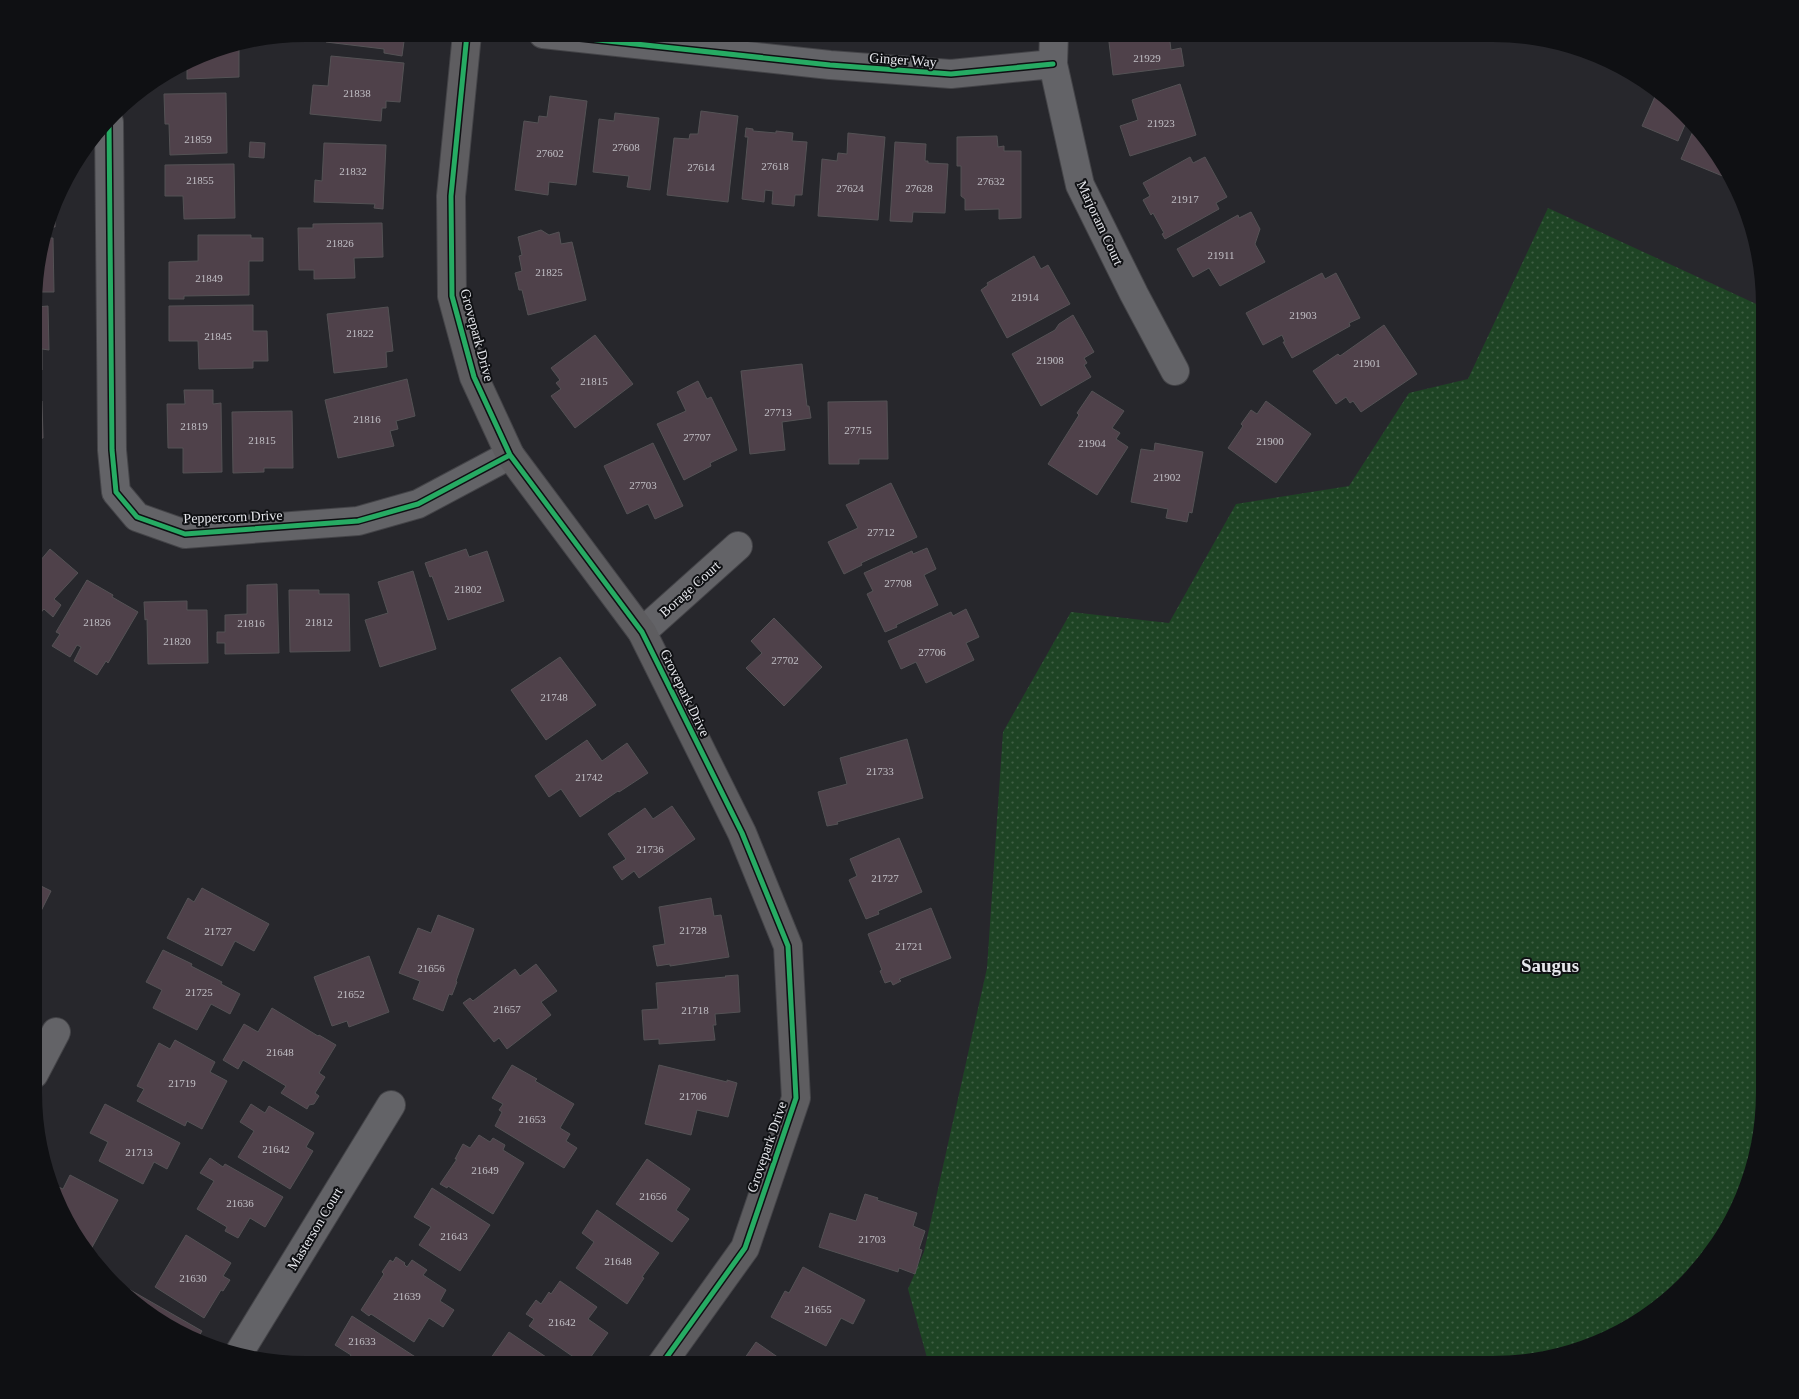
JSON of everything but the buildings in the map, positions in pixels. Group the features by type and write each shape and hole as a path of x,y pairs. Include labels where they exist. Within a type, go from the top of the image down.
{"street":[{"name":"Grovepark Drive","path":"466,42 451,196 452,296 474,377 510,455 642,632 742,833 788,946 796,1098 745,1248 667,1356"},
{"name":"Ginger Way","path":"617,42 830,65 952,74 1053,64"},
{"name":"Marjoram Court","path":"1054,42 1053,64 1080,185 1175,372"},
{"name":"Peppercorn Drive","path":"109,131 112,450 116,492 137,518 184,534 358,522 418,504 510,455"},
{"name":"Borage Court","path":"642,632 738,546"},
{"path":"42,1059 56,1032"},
{"name":"Masterson Court","path":"242,1349 391,1105"}],"green space":[{"path":"1548,208 1756,304 1756,1111 1748,1162 1743,1178 1721,1225 1702,1254 1680,1280 1640,1312 1610,1329 1578,1343 1528,1354 1511,1356 927,1356 908,1289 924,1252 987,968 1003,732 1071,612 1169,623 1236,504 1349,486 1409,393 1468,379"}],"cycle path":[{"path":"466,42 451,196 452,296 474,377 510,455 642,632 742,833 788,946 796,1098 745,1248 667,1356"},
{"path":"617,42 830,65 951,74 1053,64"},
{"path":"109,131 112,450 116,492 137,517 185,534 358,521 418,504 510,455"}],"district":[{"name":"Saugus","path":"1550,965"}]}
